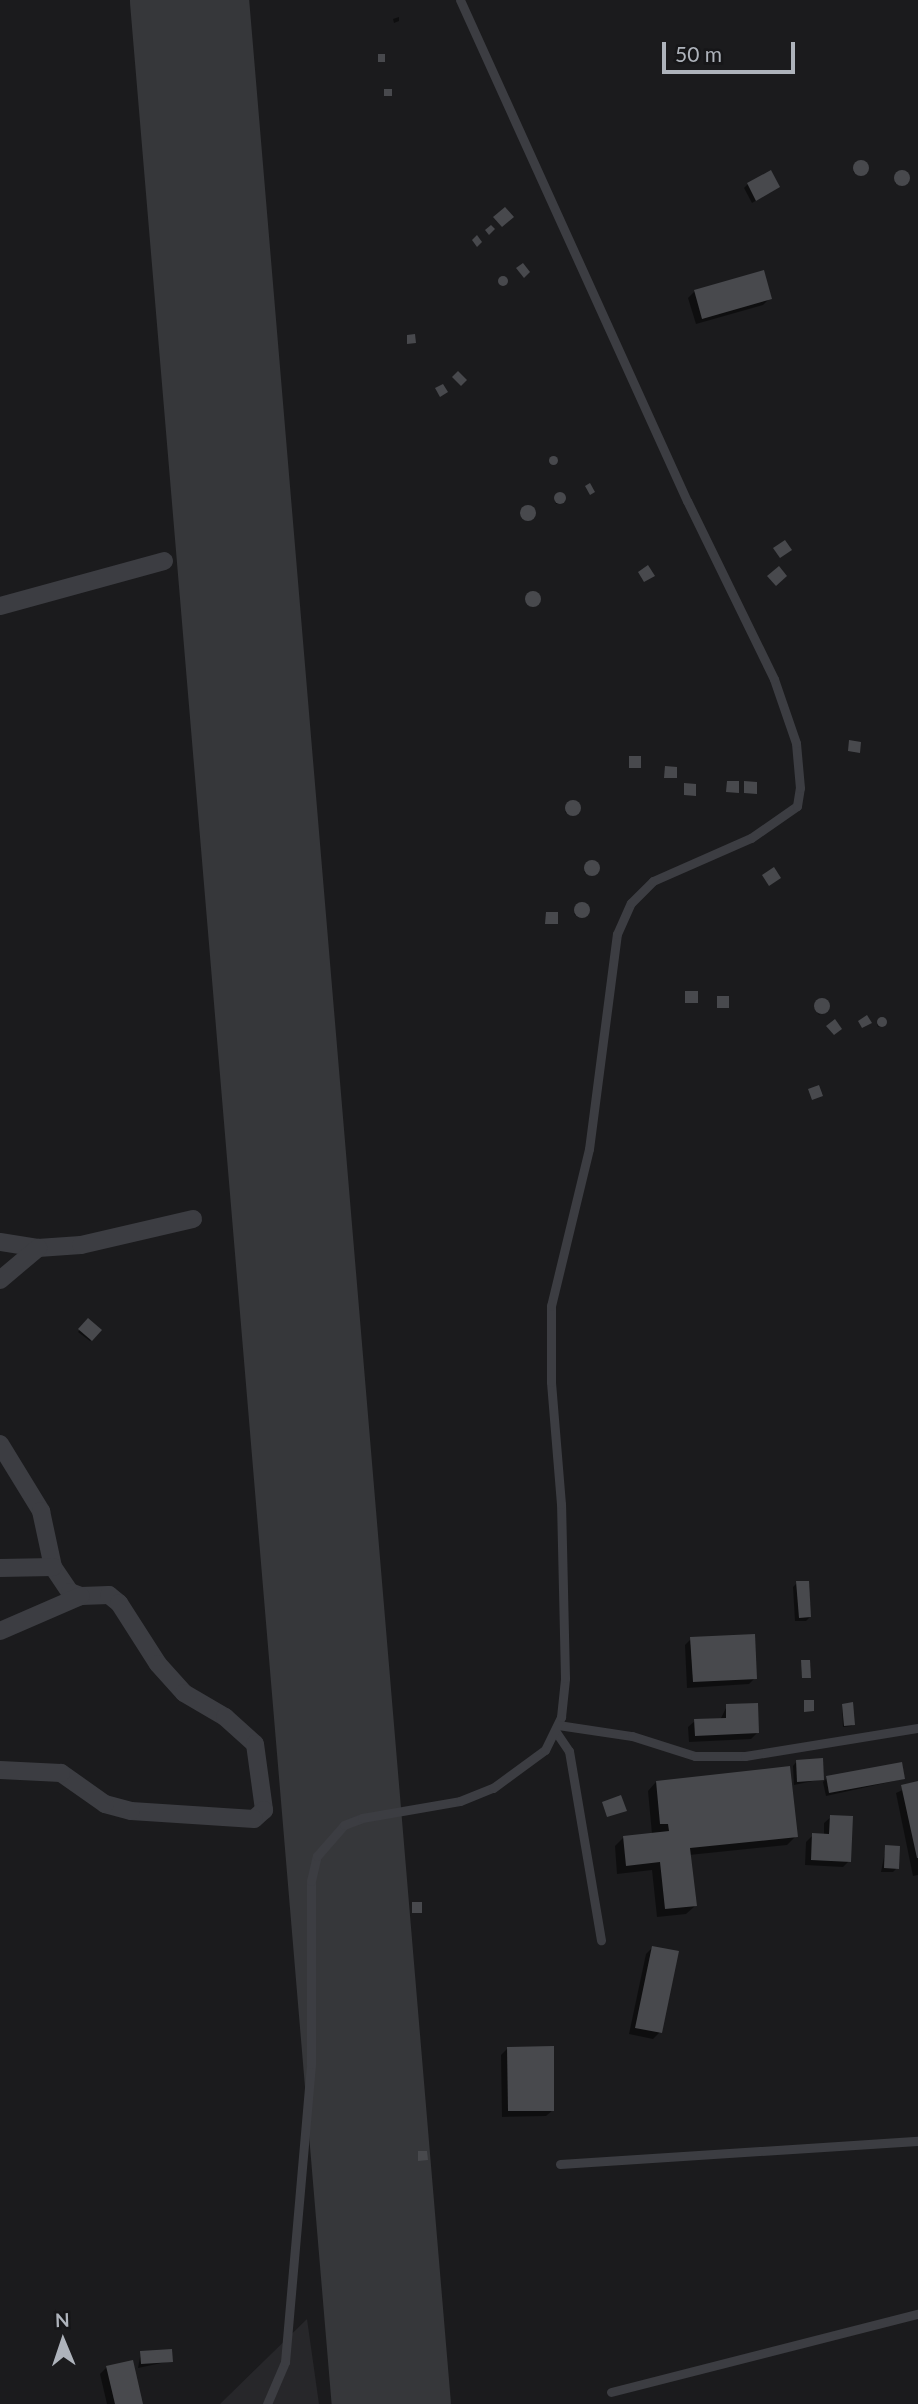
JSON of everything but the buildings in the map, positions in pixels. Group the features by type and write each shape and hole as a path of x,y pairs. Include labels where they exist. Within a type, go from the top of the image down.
{"street":[{"path":"0,606 164,561"},
{"path":"0,1242 38,1248 81,1245 193,1219"},
{"path":"0,1280 38,1248"},
{"path":"0,1444 41,1511 53,1567 70,1592 81,1596"},
{"path":"0,1567 53,1567"},
{"path":"0,1631 81,1596 109,1595 119,1603 159,1664 184,1693 225,1717 256,1744 264,1810 254,1819 131,1811 105,1804 61,1773 0,1769"}],"lane":[{"path":"267,2404 285,2362 311,2064 310,1881 317,1856 344,1825 362,1818 460,1801 493,1788 545,1750 557,1729 565,1678 551,1306 589,1149 617,934 631,902 653,881 751,838 797,806 800,788 796,743 774,679 687,501 460,0"},
{"path":"557,1729 632,1736 695,1756 745,1756 918,1728"},
{"path":"557,1729 569,1751 601,1940"},
{"path":"560,2164 918,2141"},
{"path":"611,2392 918,2314"}],"shaded area":[{"path":"307,2319 319,2404 220,2404"}],"runway":[{"path":"189,0 391,2404"}]}
